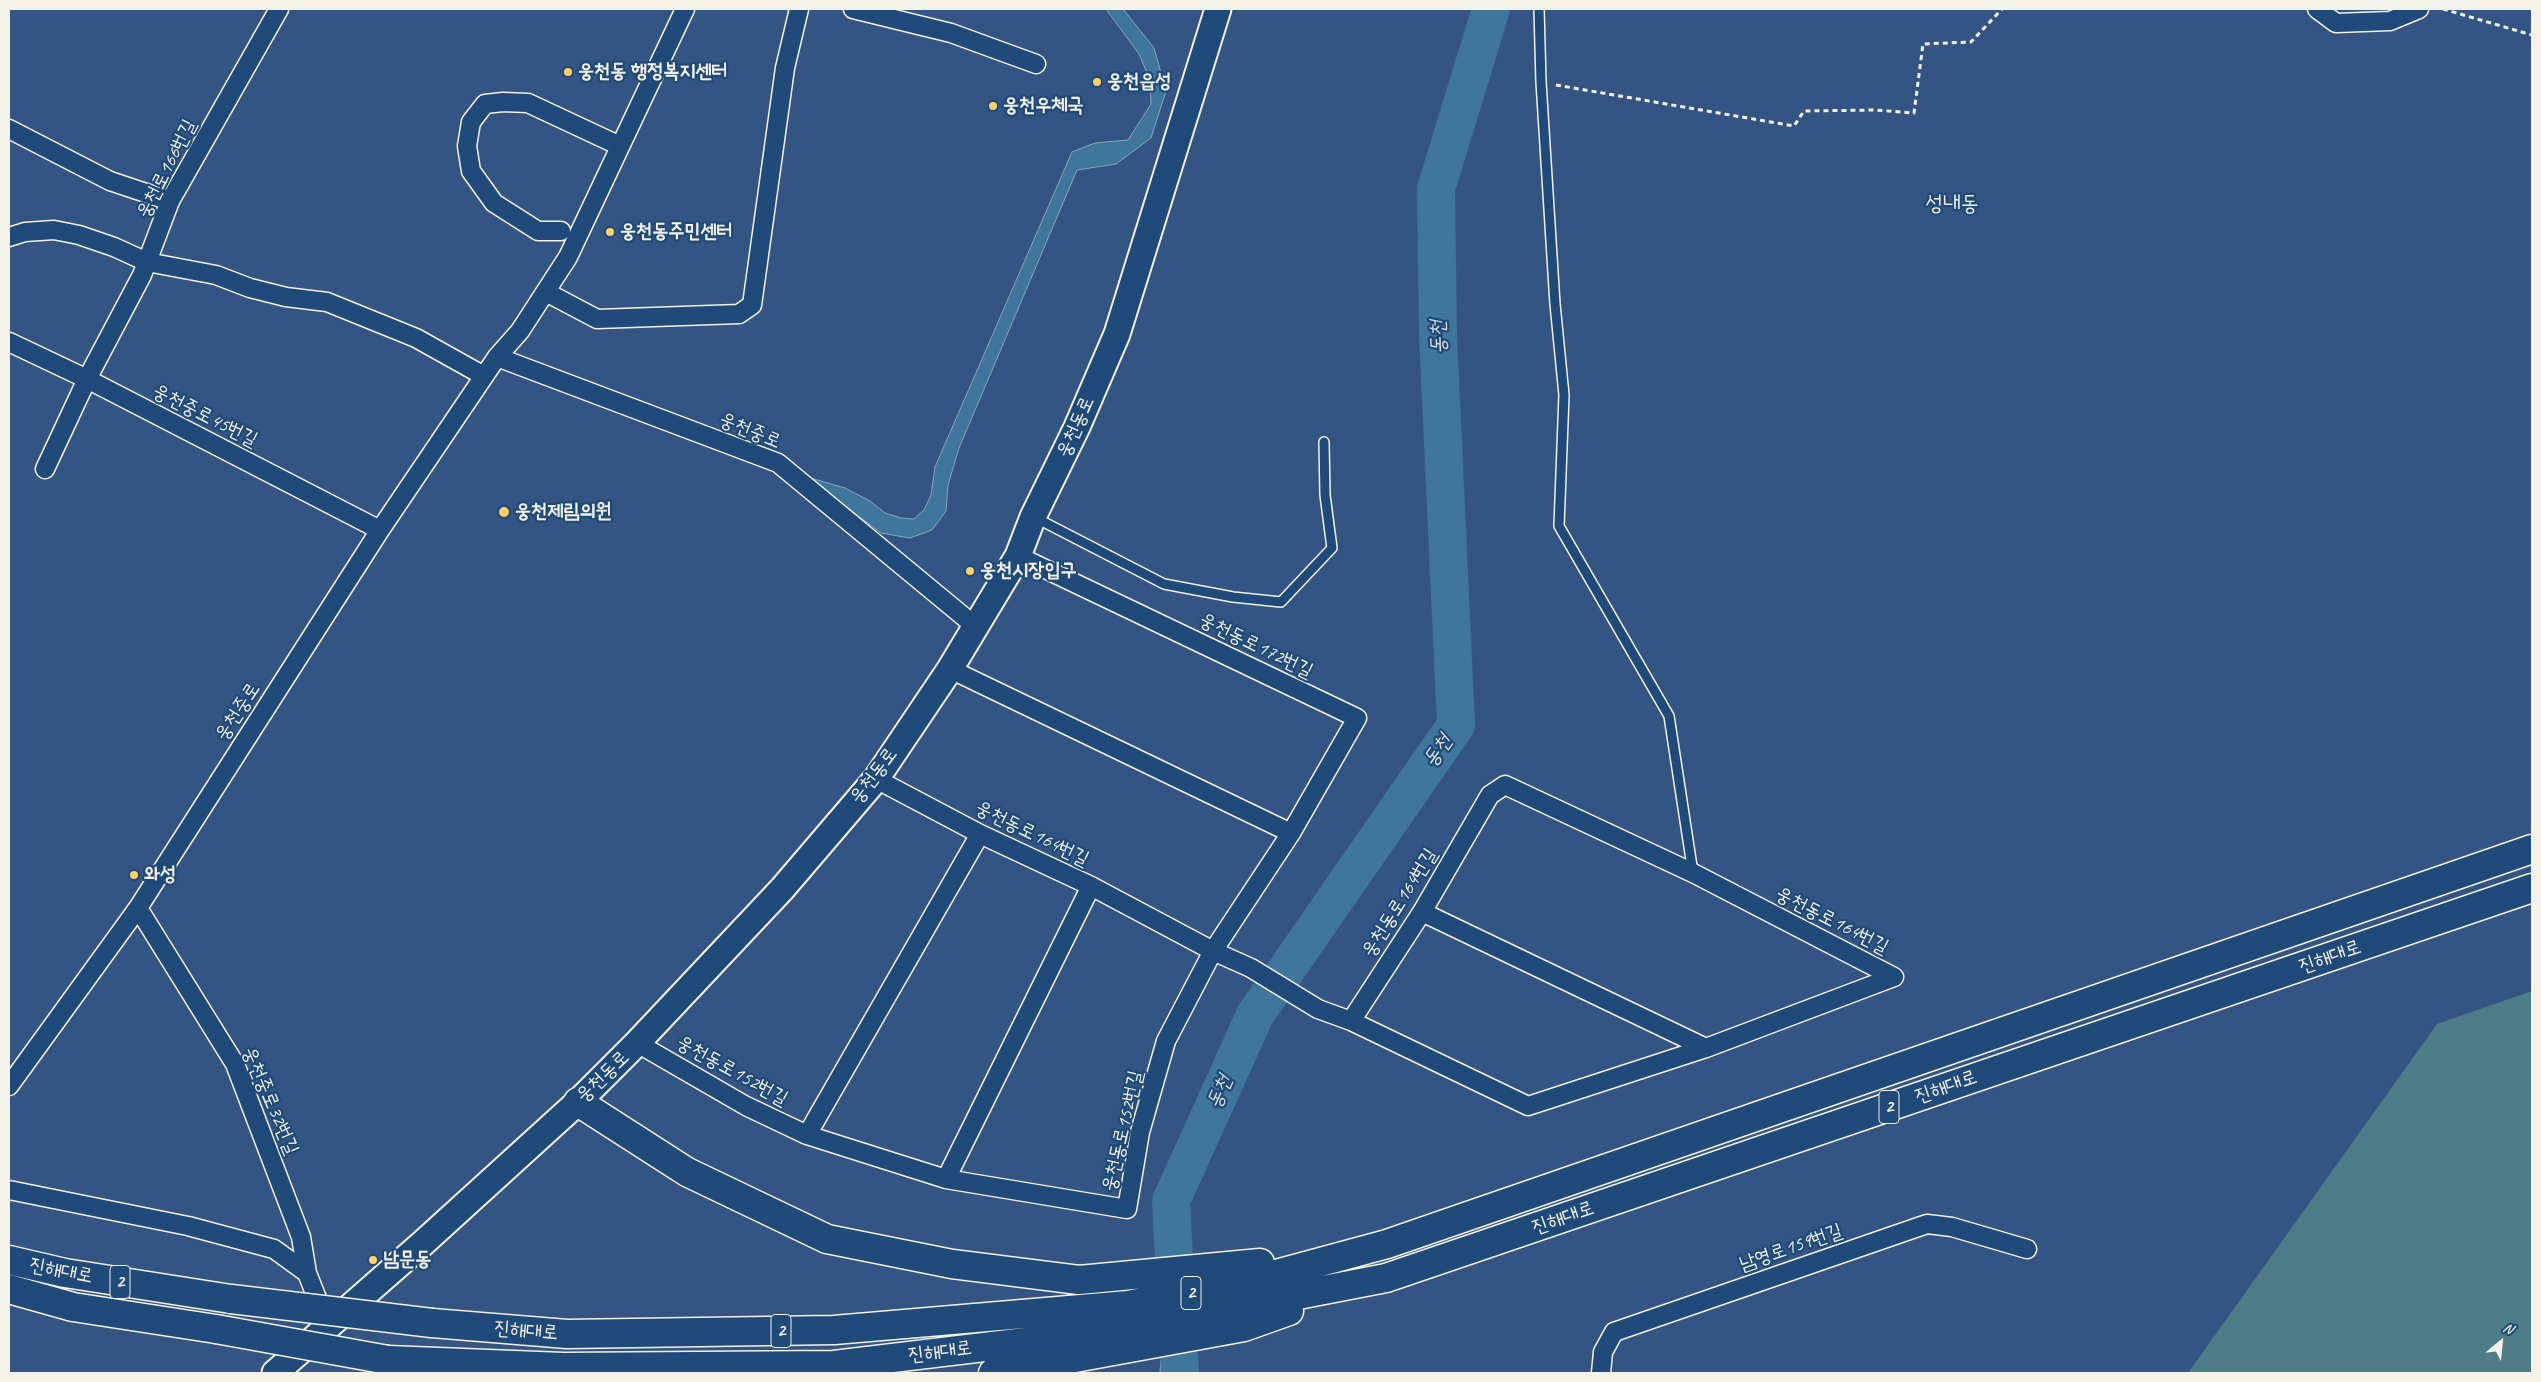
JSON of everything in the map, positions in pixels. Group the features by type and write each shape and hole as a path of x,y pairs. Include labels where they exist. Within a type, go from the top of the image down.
{"highway":[{"name":"진해대로","path":"9,1260 65,1273 232,1299 432,1323 567,1334 834,1330 1128,1305 1256,1272 1387,1244 2532,849"},
{"name":"진해대로","path":"9,1289 74,1307 216,1329 388,1360 563,1367 834,1364 1103,1343 1243,1316 1386,1278 2532,888"},
{"path":"578,1102 687,1172 827,1239 952,1264 1079,1280 1144,1275 1256,1272"},
{"path":"9,1297 45,1300"},
{"path":"993,1373 1103,1343"}],"main road":[{"name":"웅천동로","path":"276,1373 578,1102 637,1043 782,889 876,779 950,669 1018,556 1034,517 1077,427 1117,334 1218,9"}],"street":[{"name":"웅천로166번길","path":"45,469 86,379 147,262 170,201 278,9"},
{"name":"웅천중로","path":"9,1086 138,908 380,530 497,357 520,331 546,292 568,256 685,9"},
{"path":"546,292 597,319 739,314 752,306 785,68 799,9"},
{"path":"853,9 952,33 1036,64"},
{"path":"2317,9 2336,23 2390,21 2419,9"},
{"path":"561,231 538,231 494,203 471,171 467,146 471,122 485,104 503,102 528,103 620,146"},
{"path":"9,129 110,181 170,201"},
{"path":"9,237 25,232 54,230 79,235 114,247 147,262 216,275 250,288 286,298 327,302 416,338 484,376"},
{"name":"웅천중로45번길","path":"9,342 86,379 380,530"},
{"name":"웅천중로","path":"497,357 778,463 975,626"},
{"name":"웅천동로172번길","path":"1018,556 1357,718 1291,833 1214,951"},
{"path":"950,669 1291,833"},
{"name":"웅천동로164번길","path":"876,779 980,834 1091,886 1214,951 1251,968 1318,1008 1351,1021 1528,1106 1706,1048 1894,977 1693,873 1505,785 1490,795 1422,912 1351,1021"},
{"path":"807,1135 980,834"},
{"path":"946,1179 1091,886"},
{"name":"웅천중로32번길","path":"138,908 235,1064 301,1237 307,1274 328,1327"},
{"path":"1422,912 1706,1048"},
{"name":"웅천동로152번길","path":"637,1043 746,1106 807,1135 946,1179 1127,1209 1140,1132 1166,1041 1214,951"},
{"path":"9,1190 188,1226 274,1249 307,1274"},
{"name":"남영로159번길","path":"1601,1373 1603,1352 1614,1332 1927,1224 1952,1227 2028,1249"}],"lane":[{"path":"1539,9 1541,82 1554,304 1564,395 1559,526 1669,716 1693,873"},
{"path":"1034,517 1164,584 1233,597 1281,602 1332,548 1325,495 1324,442"}],"path":[{"path":"1541,82 1794,126 1804,112 1875,110 1914,113 1923,44 1971,42 2002,9"},
{"path":"2443,9 2532,35"}],"green space":[{"path":"2532,991 2532,1373 2188,1373 2437,1024"}],"water":[{"path":"1106,9 1123,9 1154,48 1166,91 1151,138 1116,164 1077,170 959,448 948,485 946,511 932,530 910,538 881,533 807,477 845,488 870,501 885,513 901,518 914,519 924,510 931,495 935,467 1072,152 1095,143 1128,140 1151,104 1150,80 1139,54"},
{"path":"1171,1201 1180,1373 1160,1373"}],"waterway":[{"name":"동천","path":"1180,1373 1171,1201 1255,1015 1456,725 1438,335 1436,189 1491,9"}],"place":[{"name":"웅천동 행정복지센터","path":"568,72"},
{"name":"웅천읍성","path":"1097,82"},
{"name":"웅천우체국","path":"993,106"},
{"name":"웅천동주민센터","path":"610,232"},
{"name":"웅천제림의원","path":"504,512"},
{"name":"웅천시장입구","path":"970,571"},
{"name":"와성","path":"134,875"},
{"name":"남문동","path":"373,1260"}],"district":[{"name":"성내동","path":"1952,204"}]}
